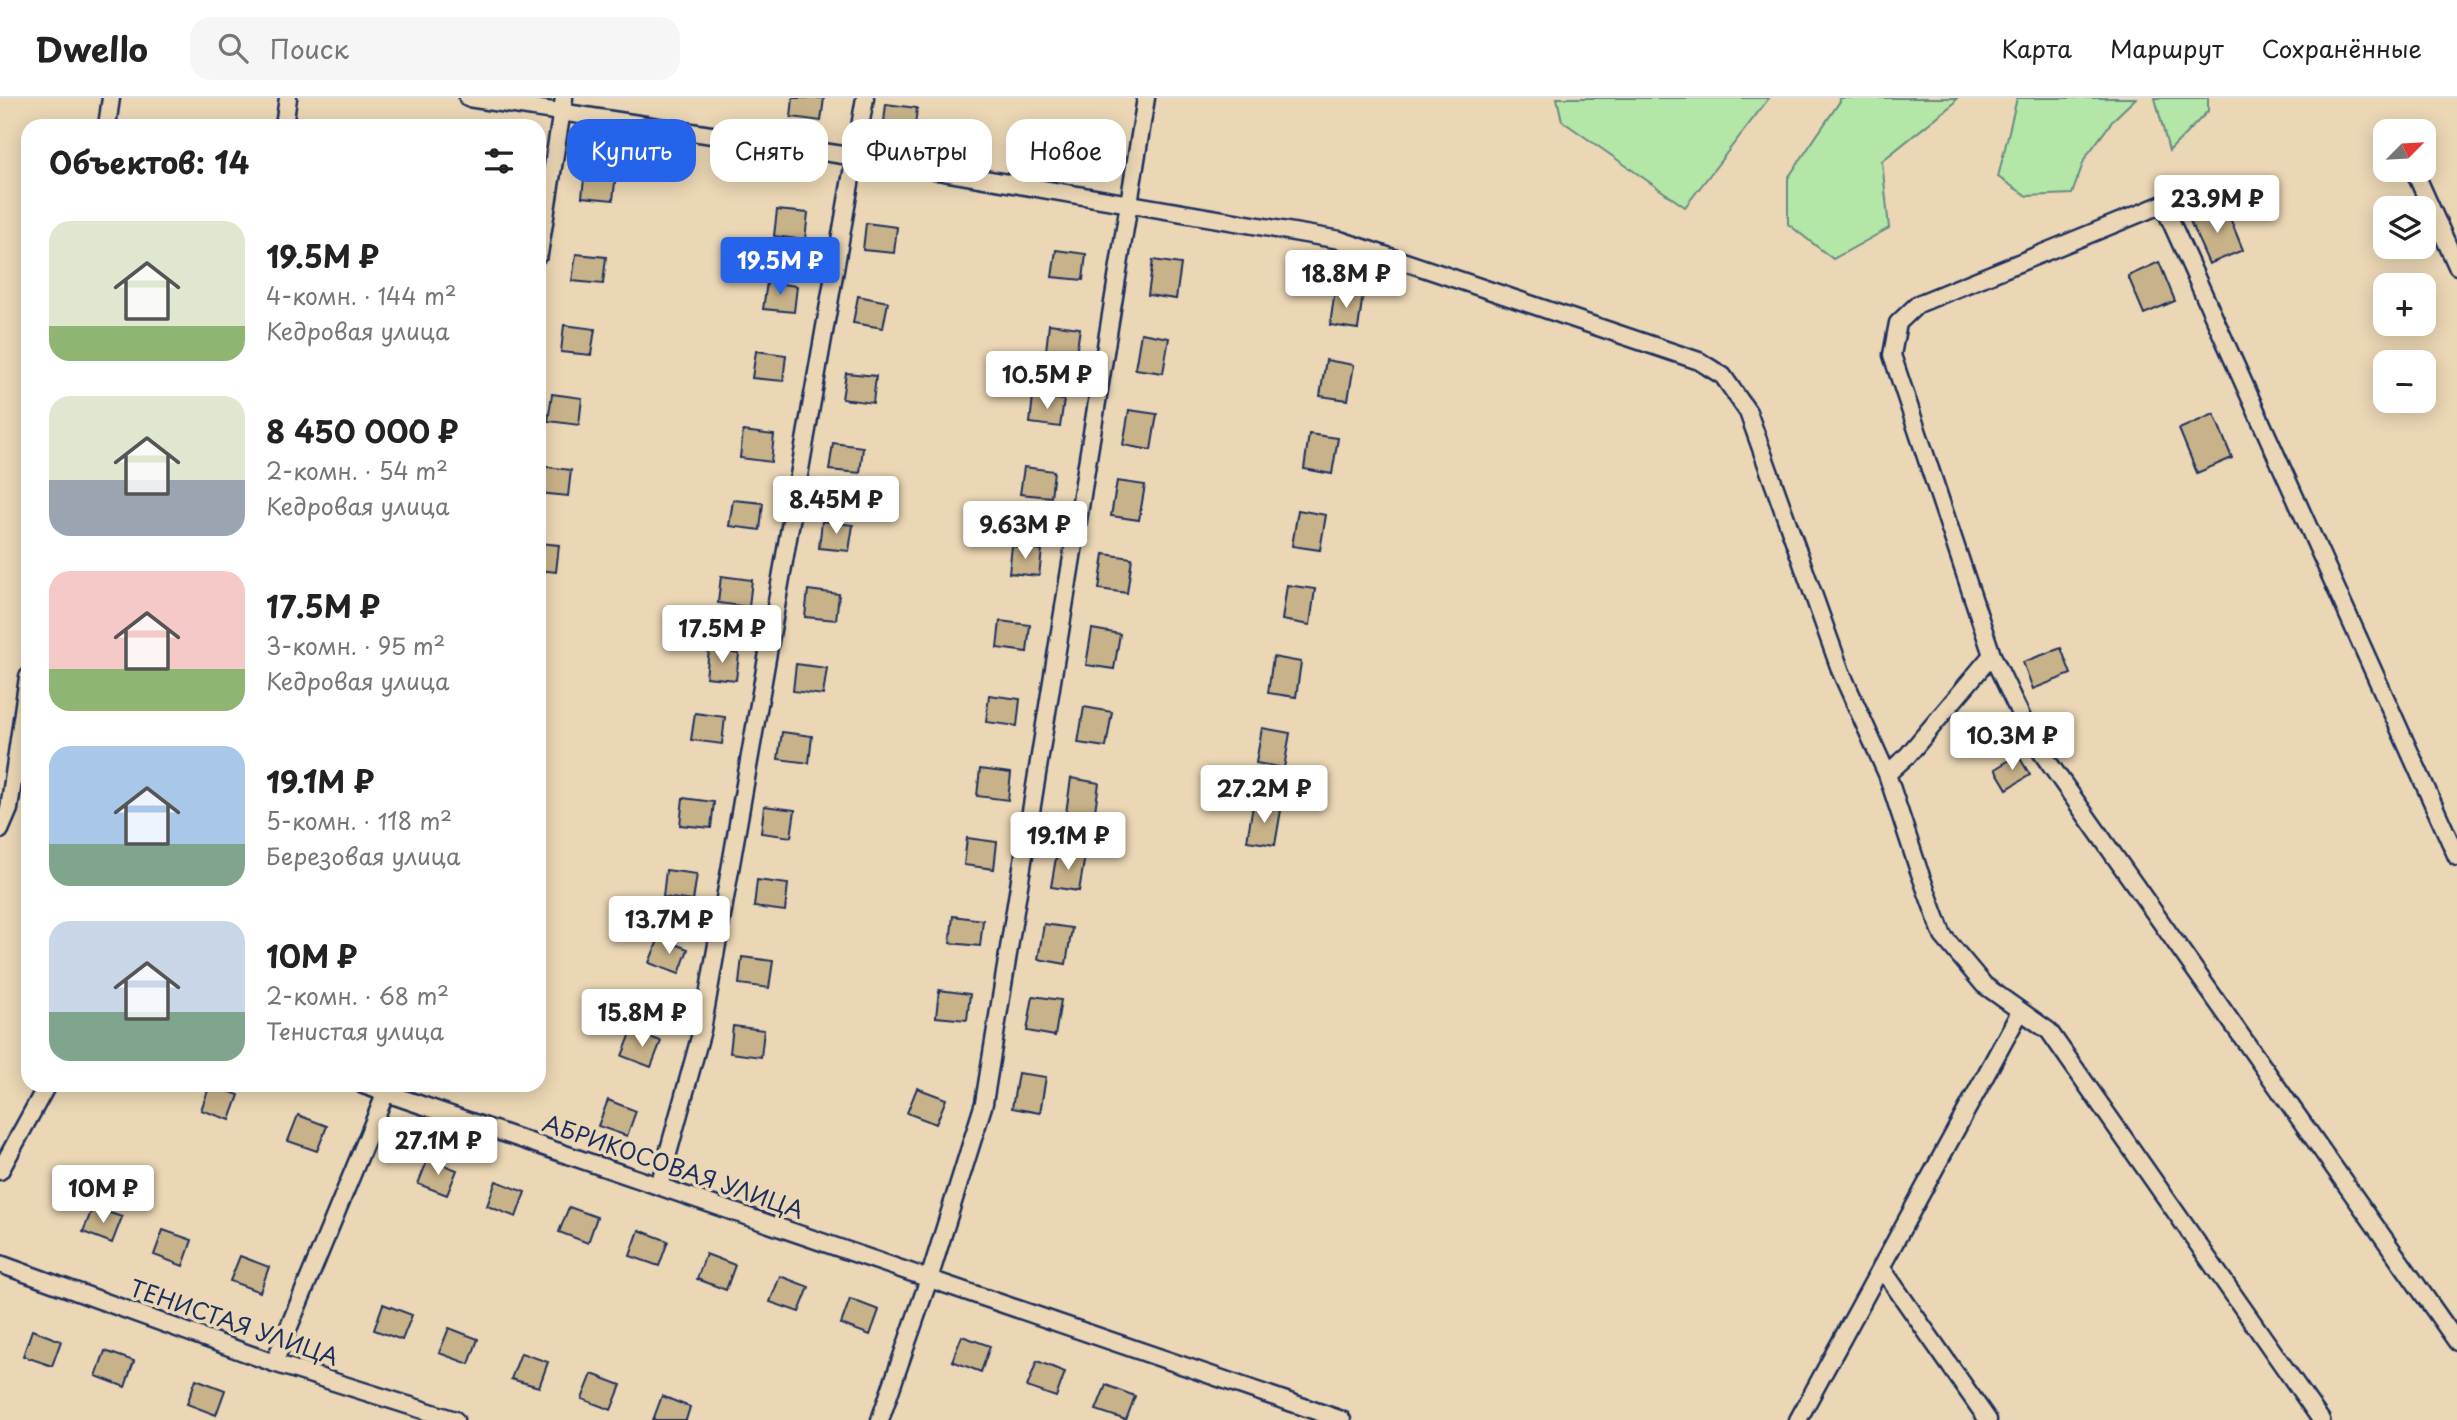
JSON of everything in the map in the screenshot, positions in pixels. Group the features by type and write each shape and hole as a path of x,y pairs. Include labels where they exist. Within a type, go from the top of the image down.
{"street":[{"path":"108,119 111,98"},
{"path":"285,119 288,98"},
{"path":"468,98 562,106 842,155"},
{"path":"862,119 865,98"},
{"path":"880,1420 929,1279 984,1103 1146,98"},
{"path":"546,209 562,106"},
{"path":"992,179 1340,240 1699,361 1723,376 1748,412 1841,672 1888,774 1943,936 1984,985 2049,1031 2321,1420"},
{"path":"659,1186 702,1030 852,182"},
{"path":"2419,182 2457,266"},
{"path":"2457,857 2163,204 1918,304 1898,323 1892,355 1992,654 2032,739 2457,1342"},
{"path":"1888,774 1908,755 1992,654"},
{"path":"0,830 9,809 21,726"},
{"path":"1798,1420 2020,1012"},
{"path":"0,1171 43,1092"},
{"path":"274,1363 386,1092"},
{"name":"АБРИКОСОВАЯ УЛИЦА","path":"395,1092 659,1186 1342,1420"},
{"name":"ТЕНИСТАЯ УЛИЦА","path":"0,1264 274,1363 455,1420"},
{"path":"1881,1267 1988,1420"}],"green space":[{"path":"1557,98 1769,98 1685,207 1562,121"},
{"path":"1839,98 1957,98 1882,161 1889,228 1833,259 1788,224 1788,178 1840,101"},
{"path":"2017,98 2136,98 2114,119 2085,158 2072,194 2027,196 1998,177"},
{"path":"2155,98 2208,98 2208,111 2169,151"}],"building":[{"path":"793,98 824,98 821,119 791,117"},
{"path":"886,104 917,108 916,119 884,119"},
{"path":"584,182 615,182 613,200 582,197"},
{"path":"2225,206 2243,250 2209,264 2190,221"},
{"path":"777,210 808,213 805,240 774,236"},
{"path":"866,223 897,227 894,253 863,250"},
{"path":"1056,250 1086,254 1083,280 1052,277"},
{"path":"576,254 606,257 603,284 572,281"},
{"path":"1153,260 1181,264 1176,299 1148,295"},
{"path":"2159,262 2175,301 2144,314 2128,276"},
{"path":"767,282 797,286 794,312 763,309"},
{"path":"1335,290 1363,294 1358,329 1330,325"},
{"path":"858,296 888,302 883,328 853,323"},
{"path":"1049,324 1080,328 1076,355 1046,351"},
{"path":"564,325 595,329 591,355 561,352"},
{"path":"1141,333 1169,338 1163,373 1135,369"},
{"path":"756,351 786,355 783,381 752,378"},
{"path":"1326,360 1354,365 1348,400 1320,396"},
{"path":"846,373 876,376 873,403 842,399"},
{"path":"552,394 582,398 579,425 548,421"},
{"path":"1033,396 1064,400 1060,427 1030,423"},
{"path":"1129,410 1157,414 1151,450 1123,445"},
{"path":"2214,414 2232,458 2197,473 2179,429"},
{"path":"743,431 774,435 771,462 740,458"},
{"path":"1309,434 1338,438 1332,474 1304,469"},
{"path":"833,443 863,447 860,473 829,470"},
{"path":"546,467 571,470 568,496 546,494"},
{"path":"1024,467 1054,471 1051,497 1020,494"},
{"path":"1117,481 1145,485 1139,520 1111,516"},
{"path":"733,500 763,503 760,530 729,526"},
{"path":"1298,510 1326,515 1320,550 1292,546"},
{"path":"822,521 853,525 849,551 819,548"},
{"path":"546,544 559,545 556,572 546,571"},
{"path":"1012,546 1042,550 1039,576 1009,573"},
{"path":"1104,554 1132,558 1127,593 1099,589"},
{"path":"721,576 752,580 749,607 718,603"},
{"path":"1287,585 1315,589 1310,625 1282,620"},
{"path":"808,590 839,594 836,620 805,617"},
{"path":"1000,621 1030,625 1027,652 997,648"},
{"path":"1092,629 1120,634 1114,669 1086,665"},
{"path":"2061,648 2071,674 2033,689 2023,662"},
{"path":"709,650 739,654 736,680 706,677"},
{"path":"1273,657 1301,662 1296,697 1268,693"},
{"path":"796,664 827,668 823,695 793,691"},
{"path":"989,695 1020,699 1017,726 986,722"},
{"path":"1084,707 1112,712 1106,747 1078,743"},
{"path":"695,713 725,717 722,744 691,740"},
{"path":"1262,728 1290,733 1284,768 1256,763"},
{"path":"782,732 812,736 809,763 778,759"},
{"path":"2018,755 2030,775 2007,789 1995,769"},
{"path":"980,769 1011,773 1008,800 977,796"},
{"path":"1071,778 1099,783 1094,818 1066,813"},
{"path":"683,798 714,802 711,828 680,825"},
{"path":"1253,805 1281,810 1275,845 1247,841"},
{"path":"764,806 795,810 791,837 761,833"},
{"path":"967,838 997,842 994,869 964,865"},
{"path":"1057,852 1085,856 1079,891 1051,887"},
{"path":"666,870 697,874 693,901 663,897"},
{"path":"757,880 788,884 785,911 754,907"},
{"path":"953,916 983,920 980,946 950,943"},
{"path":"1044,924 1072,928 1066,964 1038,959"},
{"path":"659,938 688,949 679,974 649,963"},
{"path":"742,957 773,961 769,988 739,984"},
{"path":"939,990 970,994 967,1020 936,1017"},
{"path":"1033,996 1061,1000 1055,1036 1027,1031"},
{"path":"733,1026 764,1030 761,1057 730,1053"},
{"path":"632,1031 661,1041 651,1067 622,1056"},
{"path":"1018,1073 1046,1077 1040,1113 1012,1108"},
{"path":"917,1088 946,1099 936,1124 907,1113"},
{"path":"207,1092 230,1092 239,1095 230,1120 201,1110"},
{"path":"608,1100 636,1111 627,1136 598,1126"},
{"path":"298,1115 327,1126 317,1151 288,1141"},
{"path":"428,1159 457,1170 447,1195 418,1184"},
{"path":"496,1181 525,1192 516,1217 487,1206"},
{"path":"93,1207 122,1217 112,1243 83,1232"},
{"path":"569,1207 597,1217 588,1243 559,1232"},
{"path":"163,1230 192,1240 183,1266 154,1255"},
{"path":"639,1230 668,1241 659,1266 630,1256"},
{"path":"706,1254 735,1265 726,1290 697,1279"},
{"path":"240,1256 269,1267 260,1292 230,1281"},
{"path":"780,1276 809,1287 799,1312 770,1302"},
{"path":"850,1299 879,1310 870,1335 841,1324"},
{"path":"383,1304 412,1315 402,1340 374,1330"},
{"path":"449,1328 478,1339 469,1364 439,1353"},
{"path":"32,1330 61,1341 52,1366 23,1356"},
{"path":"962,1336 990,1346 981,1372 952,1361"},
{"path":"105,1351 134,1361 125,1387 96,1376"},
{"path":"521,1353 548,1362 539,1387 511,1379"},
{"path":"1037,1361 1065,1372 1056,1397 1027,1387"},
{"path":"592,1374 621,1385 611,1410 582,1399"},
{"path":"196,1379 225,1390 216,1415 187,1404"},
{"path":"1106,1385 1135,1396 1126,1420 1096,1410"},
{"path":"662,1396 690,1407 686,1420 653,1420"}]}
